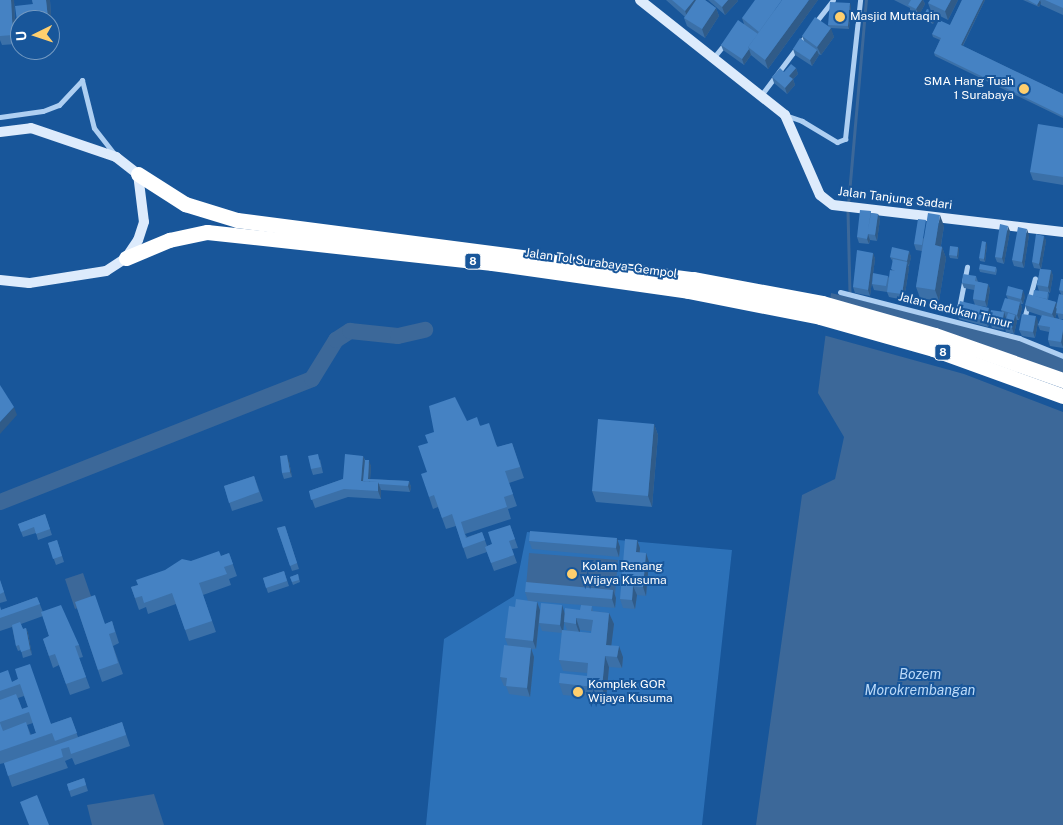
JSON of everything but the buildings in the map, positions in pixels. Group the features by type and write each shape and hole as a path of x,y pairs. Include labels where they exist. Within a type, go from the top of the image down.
{"highway":[{"name":"Jalan Tol Surabaya–Gempol","path":"138,174 185,204 237,220 694,279 943,338 1063,380"},
{"name":"Jalan Tol Surabaya–Gempol","path":"126,258 169,240 207,232 492,263 821,310 1063,396"}],"street":[{"name":"Jalan Tanjung Sadari","path":"640,0 762,94 785,115 820,195 833,205 1063,232"},
{"path":"762,94 833,0"},
{"path":"785,115 802,121 837,142 845,139 860,0"},
{"path":"714,58 731,36"},
{"path":"0,117 43,111 59,105 82,80 94,128 116,157 138,174 144,222 138,240 126,258 106,270 85,276 30,283 0,280"},
{"path":"0,132 31,128 116,157"},
{"path":"957,321 967,267"},
{"path":"1019,338 1035,278"},
{"name":"Jalan Gadukan Timur","path":"843,293 1019,338 1063,356"}],"shaded area":[{"name":"Komplek GOR Wijaya Kusuma","path":"527,532 732,550 702,825 426,825 444,639 514,596"}],"water":[{"name":"Bozem Morokrembangan","path":"831,293 1015,338 1063,359 1063,825 756,825 802,495 835,479 844,437 818,393"},
{"name":"Kolam Renang Wijaya Kusuma","path":"529,553 618,560 615,595 526,587"},
{"path":"83,573 93,602 75,609 65,579"},
{"path":"154,794 164,825 92,825 87,805"}],"pier":[{"path":"825,325 1063,375 1063,412 964,374 823,335"}],"waterway":[{"path":"848,205 866,0"},
{"path":"848,211 850,295"},
{"path":"0,502 312,379 336,340 350,331 398,336 425,330"}],"place":[{"name":"Masjid Muttaqin","path":"840,17"},
{"name":"SMA Hang Tuah 1 Surabaya","path":"1024,89"},
{"name":"Kolam Renang Wijaya Kusuma","path":"572,574"},
{"name":"Komplek GOR Wijaya Kusuma","path":"578,692"}]}
